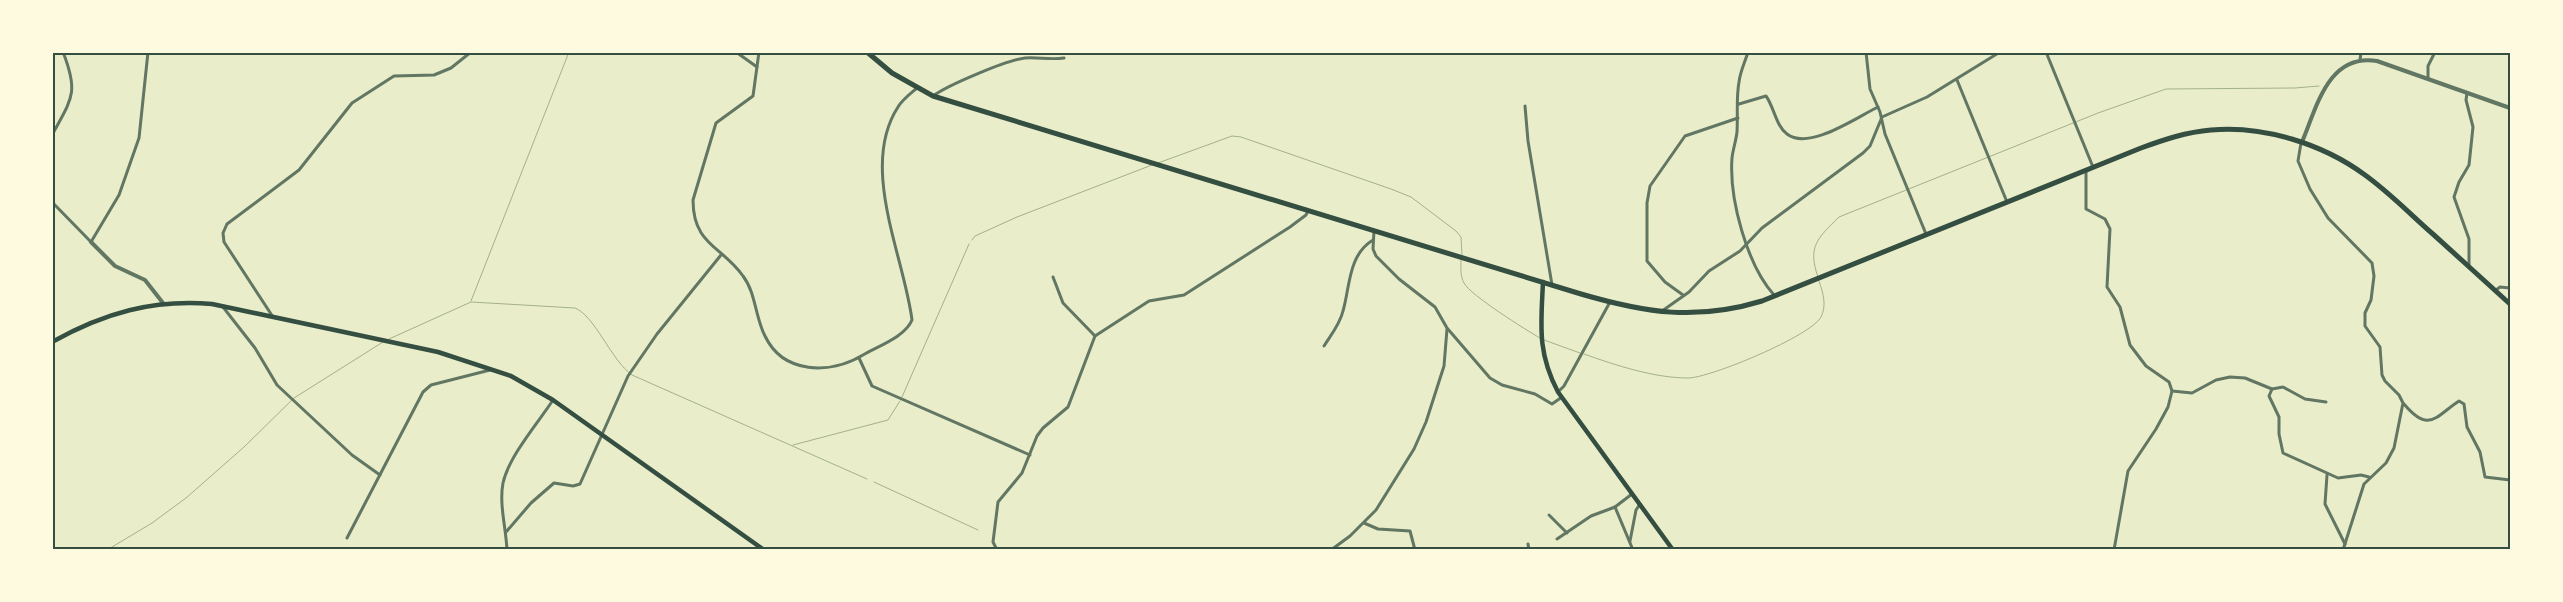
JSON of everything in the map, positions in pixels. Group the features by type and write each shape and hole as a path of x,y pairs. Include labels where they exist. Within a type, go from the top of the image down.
{"highway":[{"path":"867,52 892,72 933,96 1552,285 1610,302 1660,313 1687,314 1723,311 1774,295 2160,141 2212,130 2244,130 2302,142 2364,174 2510,304"}],"main road":[{"path":"1543,282 1542,348 1544,361 1558,392 1673,550"},
{"path":"52,342 107,315 163,303 201,303 462,358 494,369 554,400 764,550"}],"street":[{"path":"52,135 73,90 72,77 63,52"},
{"path":"91,242 119,195 139,138 148,52"},
{"path":"273,318 224,242 227,224 299,170 312,156 352,103 361,95 394,76 434,75 451,68 471,52"},
{"path":"736,52 757,68"},
{"path":"759,52 753,96 716,123 693,200 693,211 698,231 720,255 738,270 749,285 763,332 776,354 811,369 840,367 859,358 888,341 910,325 912,320 883,182 881,156 896,109 917,88"},
{"path":"1039,52 1040,58"},
{"path":"1748,52 1739,82 1738,118 1732,158 1732,187 1742,232 1767,287 1774,295"},
{"path":"1866,52 1868,81 1882,117 1885,134 1926,235"},
{"path":"1660,313 1689,292 1709,271 1748,244 1748,240 1762,228 1863,153 1870,146 1882,117 1957,80 2000,52"},
{"path":"2046,52 2093,167"},
{"path":"2360,60 2361,52"},
{"path":"2428,79 2428,66 2435,52"},
{"path":"933,96 1006,63 1023,58 1051,60 1064,58"},
{"path":"2510,108 2377,61 2360,60 2347,64 2331,78 2302,142 2298,162 2310,189 2328,218 2372,263 2374,276 2371,300 2365,313 2365,326 2380,347 2382,375 2385,381 2399,395 2403,403 2413,414 2430,420 2436,420 2459,401 2464,404 2467,427 2480,452 2485,477 2510,480"},
{"path":"1957,80 2007,203"},
{"path":"2467,93 2466,100 2473,127 2469,165 2459,182 2454,197 2469,238 2469,267"},
{"path":"1739,104 1766,96 1784,131 1797,138 1819,136 1835,131 1878,107"},
{"path":"1525,106 1528,141 1552,285"},
{"path":"1683,295 1666,282 1647,261 1647,203 1650,186 1685,136 1738,118"},
{"path":"2086,170 2086,209 2105,219 2110,229 2107,287 2120,307 2128,340 2146,366 2169,382 2172,391 2168,406 2156,429 2128,471 2114,550"},
{"path":"52,202 115,266 145,280 163,303"},
{"path":"997,550 993,542 998,502 1016,481 1043,428 1068,408 1095,336 1149,302 1184,294 1290,227 1306,215 1308,210"},
{"path":"1374,230 1373,240 1376,256 1399,279 1435,307 1448,328 1494,381 1535,394 1552,404 1562,397"},
{"path":"1324,346 1343,312 1351,269 1365,247 1373,240"},
{"path":"506,532 531,503 554,483 573,486 580,484 631,371 657,334 720,255"},
{"path":"1053,277 1063,303 1095,336"},
{"path":"2496,290 2505,286 2510,288"},
{"path":"1558,392 1564,386 1610,302"},
{"path":"223,307 255,348 277,385 352,455 380,475"},
{"path":"1331,550 1364,523 1381,502 1393,479 1414,449 1426,422 1444,366 1448,328"},
{"path":"859,358 872,386 1030,455"},
{"path":"347,538 422,392 431,385 494,369"},
{"path":"2172,391 2192,393 2216,380 2230,377 2245,378 2272,389 2283,387 2305,399 2326,402"},
{"path":"2272,389 2269,396 2279,417 2279,434 2283,452 2314,466 2327,475 2347,479 2361,475 2369,477"},
{"path":"507,550 502,498 503,483 509,466 554,400"},
{"path":"2343,550 2360,493 2369,477 2386,463 2394,448 2403,403"},
{"path":"2327,475 2325,504 2345,544"},
{"path":"1557,538 1591,516 1615,507 1633,494"},
{"path":"1630,541 1636,510 1640,504"},
{"path":"1615,507 1633,550"},
{"path":"1549,515 1567,533"},
{"path":"1364,523 1378,529 1410,531 1415,550"},
{"path":"1528,544 1529,550"}],"waterway":[{"path":"471,301 569,52"},
{"path":"1818,277 1814,258 1816,243 1839,217 2098,113 2166,89 2295,88 2319,86"},
{"path":"1158,163 1232,136 1241,137 1411,197 1456,231 1461,237 1462,256"},
{"path":"972,240 975,236 1017,217 1152,165"},
{"path":"902,397 969,244"},
{"path":"1461,260 1461,272 1464,283 1476,296 1540,338"},
{"path":"1584,354 1662,376 1688,378 1717,371 1780,345 1813,325 1821,317 1824,308 1823,294 1819,281"},
{"path":"389,339 471,302 575,308 589,320 624,368 632,375 867,479"},
{"path":"1544,340 1580,353"},
{"path":"107,550 152,523 186,498 244,447 294,398 383,342"},
{"path":"793,445 888,420 900,401"},
{"path":"874,482 978,530"}]}
